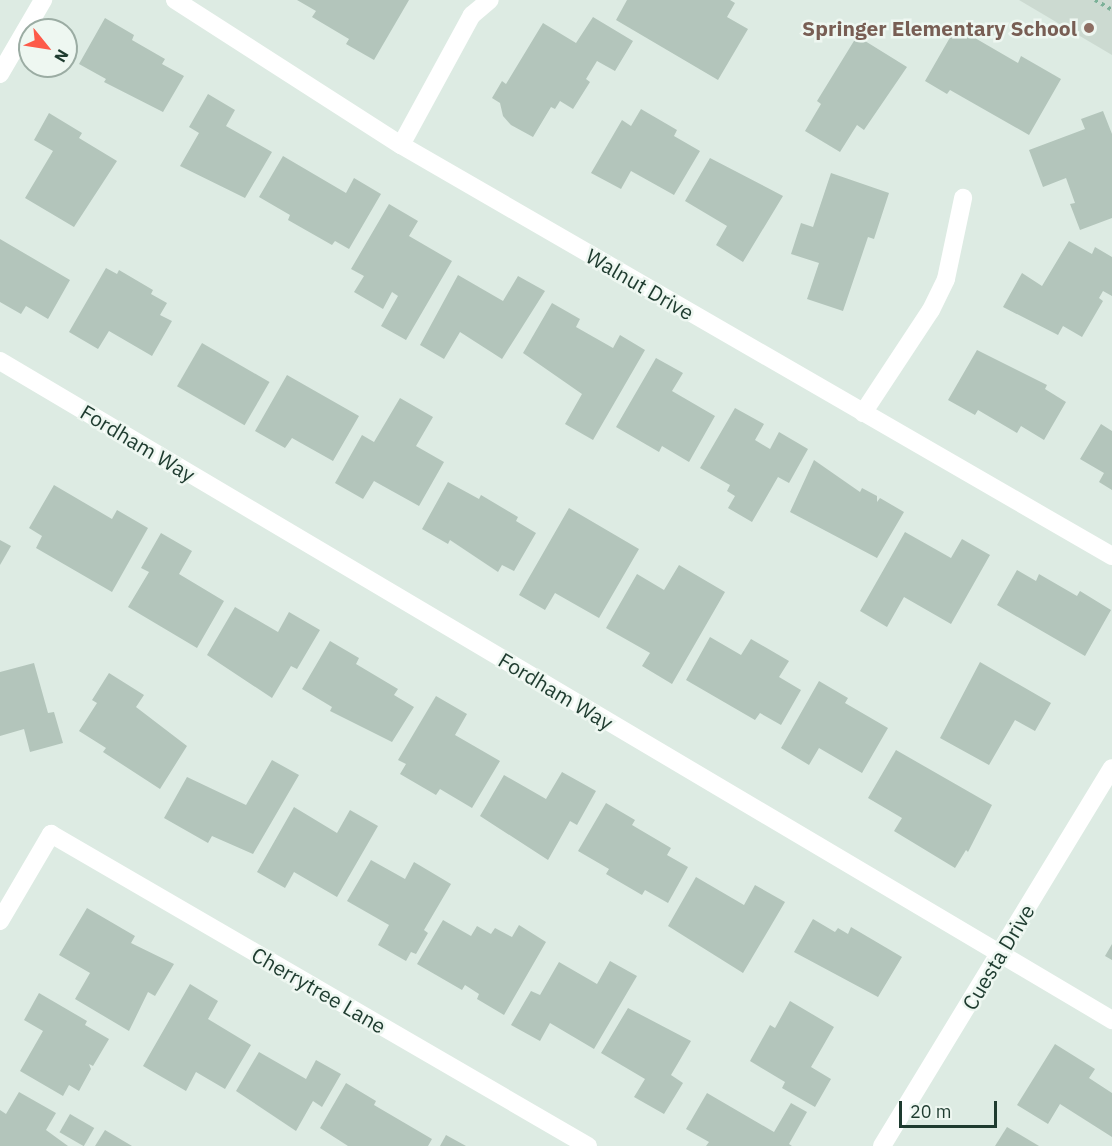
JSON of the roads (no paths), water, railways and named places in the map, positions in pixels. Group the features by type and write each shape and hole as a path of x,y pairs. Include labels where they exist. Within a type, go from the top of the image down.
{"street":[{"path":"0,74 43,0"},
{"name":"Walnut Drive","path":"175,0 401,146 1112,556"},
{"path":"401,146 472,15 490,0"},
{"path":"863,413 931,310 946,279 963,198"},
{"name":"Fordham Way","path":"0,361 1112,1020"},
{"name":"Cuesta Drive","path":"882,1146 1001,954 1112,768"},
{"name":"Cherrytree Lane","path":"0,921 51,834 588,1146"}],"place":[{"name":"Springer Elementary School","path":"1089,28"}]}
